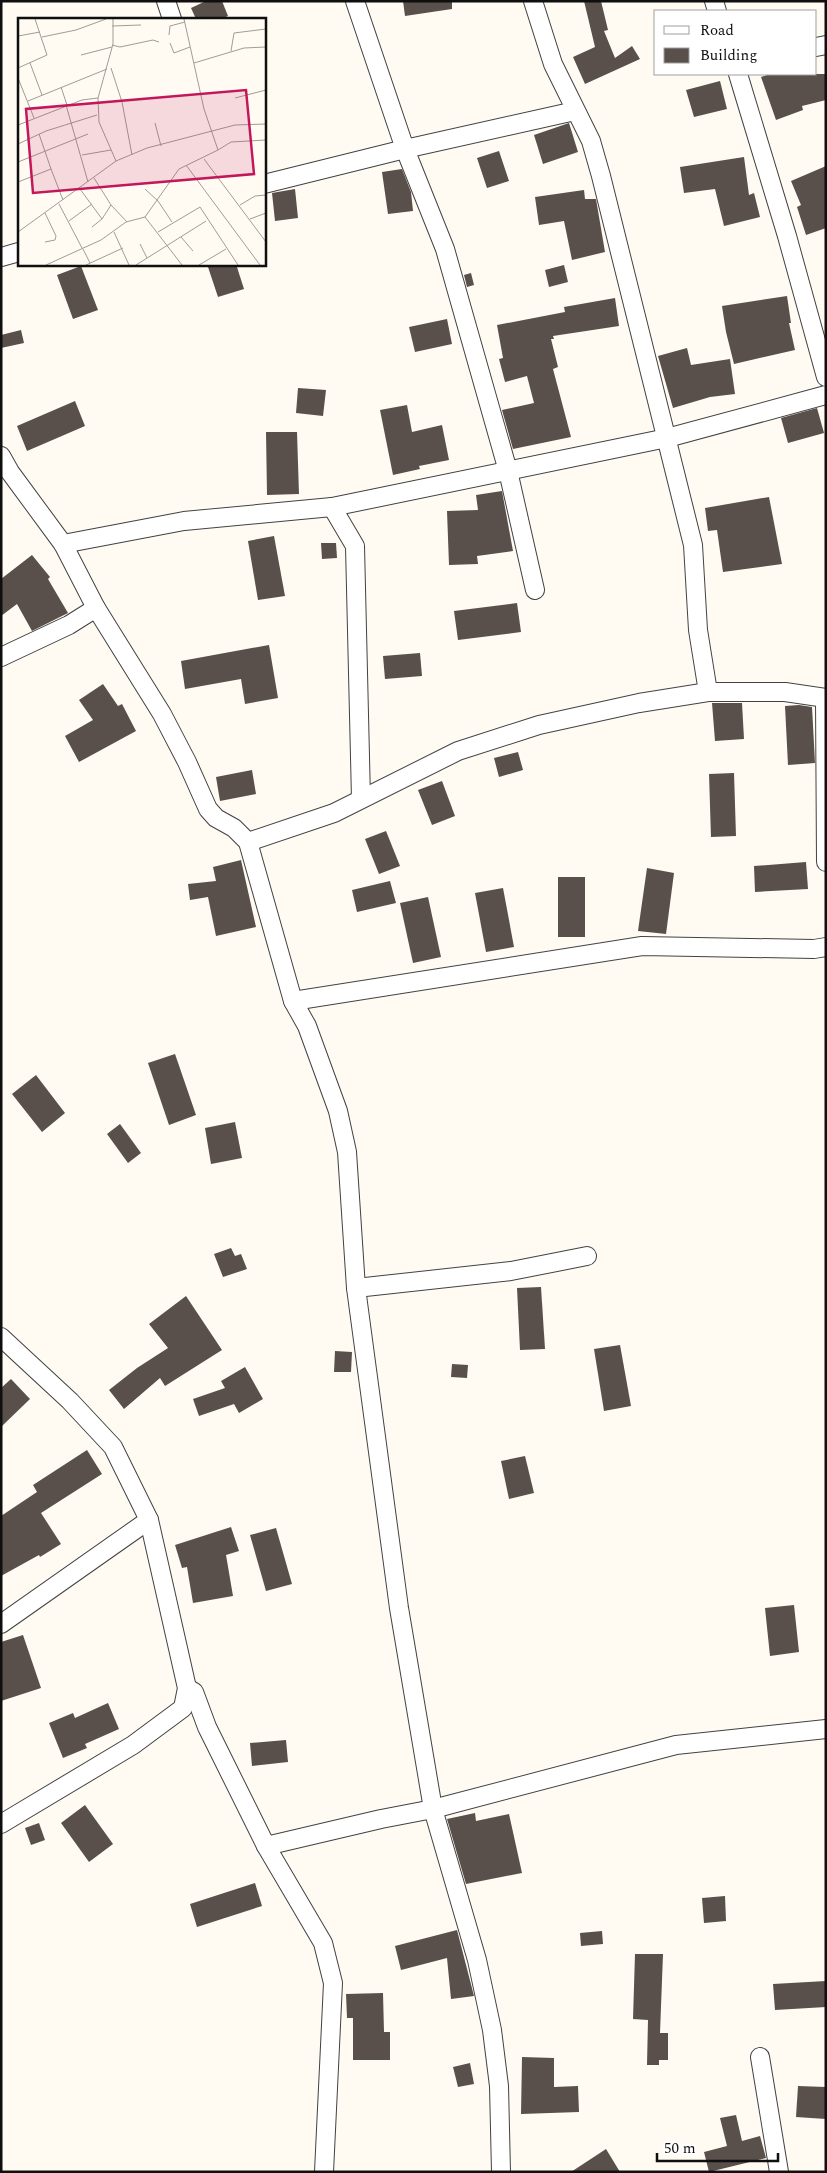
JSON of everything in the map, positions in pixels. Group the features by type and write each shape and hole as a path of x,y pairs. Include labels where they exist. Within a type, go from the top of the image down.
{"street":[{"path":"166,1 172,18"},
{"path":"355,1 405,149 445,249 508,471 535,590"},
{"path":"533,1 553,64 591,141 601,176 693,545 698,630 708,692"},
{"path":"738,75 787,236 826,377"},
{"path":"265,184 405,149 575,111"},
{"path":"1,257 18,252"},
{"path":"63,544 184,520 332,507 667,438 826,395"},
{"path":"2,460 63,544 96,608 162,714 187,762 208,809 216,818 234,828 248,842 292,1001 307,1026 340,1120 347,1152 356,1288 399,1608 433,1809 477,1960 492,2030 499,2086 501,2172"},
{"path":"332,507 355,546 361,799"},
{"path":"1,657 69,625 96,608"},
{"path":"248,842 334,813 458,751 539,725 639,703 708,692 785,692 825,698 826,862"},
{"path":"292,1001 642,946 814,949 826,947"},
{"path":"356,1288 511,1271 587,1256"},
{"path":"1,1337 70,1400 113,1448 149,1520 187,1688 183,1708 169,1719 133,1745 1,1824"},
{"path":"1,1624 149,1520"},
{"path":"187,1688 194,1692 207,1727 266,1846 323,1943 333,1983 324,2172"},
{"path":"266,1846 381,1818 433,1809 676,1745 826,1729"},
{"path":"760,2057 779,2172"}],"building":[{"path":"206,1 222,1 228,16 223,18 196,18 191,8"},
{"path":"403,1 452,1 452,9 405,16"},
{"path":"584,1 601,1 608,30 604,31 615,58 632,46 640,59 585,84 573,57 595,47"},
{"path":"826,74 826,100 802,106 803,110 776,120 761,77 767,75"},
{"path":"720,81 727,109 694,117 686,90"},
{"path":"569,123 578,152 543,164 534,135"},
{"path":"499,151 509,181 487,188 477,158"},
{"path":"744,157 749,195 754,193 760,217 724,226 715,189 684,193 680,167"},
{"path":"826,166 826,228 806,235 797,207 801,205 791,181"},
{"path":"402,169 411,192 413,211 388,214 382,172"},
{"path":"295,189 298,218 275,221 272,193"},
{"path":"584,190 585,199 596,199 605,252 572,260 564,221 539,225 535,197"},
{"path":"207,265 236,265 244,289 218,297"},
{"path":"564,265 568,282 549,287 545,270"},
{"path":"81,266 98,310 73,319 57,275"},
{"path":"471,273 474,285 467,287 464,275"},
{"path":"787,296 791,323 789,323 795,350 734,364 722,306"},
{"path":"615,298 619,326 553,336 554,339 551,339 558,367 553,369 571,437 513,449 502,410 534,403 527,376 505,382 499,359 503,358 497,325 565,312 564,307"},
{"path":"447,319 452,344 415,352 409,327"},
{"path":"21,330 24,343 1,348 1,335"},
{"path":"687,348 691,365 730,359 735,394 710,397 673,408 658,356"},
{"path":"298,388 326,390 323,416 296,413"},
{"path":"75,401 85,426 27,451 17,426"},
{"path":"407,405 412,432 442,425 449,460 419,466 420,469 393,475 380,410"},
{"path":"817,408 824,433 788,443 781,418"},
{"path":"266,432 297,432 299,494 267,495"},
{"path":"502,491 513,551 477,556 478,564 449,565 447,511 478,510 476,495"},
{"path":"769,497 782,564 723,572 717,530 708,531 705,508"},
{"path":"274,536 285,596 258,600 248,541"},
{"path":"321,543 336,543 337,558 322,559"},
{"path":"32,555 50,577 48,579 68,613 32,631 17,604 1,616 1,579"},
{"path":"517,603 521,632 458,640 454,611"},
{"path":"269,645 278,698 245,704 241,679 185,689 181,661"},
{"path":"420,653 422,676 385,679 383,656"},
{"path":"103,684 118,706 122,704 136,731 79,762 65,736 93,720 79,700"},
{"path":"712,703 742,703 744,739 715,741"},
{"path":"799,705 812,707 815,763 788,765 785,706"},
{"path":"518,752 523,770 499,777 494,758"},
{"path":"252,770 256,794 220,801 216,777"},
{"path":"734,773 736,836 711,837 709,774"},
{"path":"442,781 455,816 432,825 418,790"},
{"path":"386,831 400,866 379,874 365,839"},
{"path":"241,860 256,927 216,936 208,897 190,900 188,884 216,881 213,867"},
{"path":"806,862 808,889 755,892 754,866"},
{"path":"647,868 674,873 666,934 638,931"},
{"path":"558,877 585,877 585,937 558,937"},
{"path":"390,881 396,903 357,912 352,890"},
{"path":"503,888 514,947 486,952 475,893"},
{"path":"428,897 441,957 413,963 400,903"},
{"path":"175,1054 196,1115 169,1125 148,1063"},
{"path":"36,1075 65,1113 42,1132 12,1094"},
{"path":"235,1122 242,1158 211,1164 205,1128"},
{"path":"120,1124 141,1153 128,1163 107,1134"},
{"path":"231,1248 235,1256 241,1254 247,1269 223,1277 214,1254"},
{"path":"541,1287 545,1349 520,1350 517,1288"},
{"path":"186,1296 222,1350 165,1386 160,1378 124,1409 109,1390 137,1368 168,1348 149,1324"},
{"path":"620,1345 631,1406 604,1411 594,1349"},
{"path":"335,1351 352,1352 351,1372 334,1372"},
{"path":"452,1364 468,1365 467,1378 451,1377"},
{"path":"245,1367 263,1399 239,1413 234,1404 199,1416 193,1399 225,1388 221,1381"},
{"path":"11,1379 30,1399 1,1427 1,1388"},
{"path":"87,1450 102,1474 41,1513 61,1544 40,1557 39,1555 1,1576 1,1516 37,1492 33,1485"},
{"path":"525,1456 534,1493 509,1499 501,1461"},
{"path":"231,1527 239,1551 226,1555 233,1596 193,1603 187,1567 182,1568 175,1545"},
{"path":"276,1528 292,1584 266,1591 250,1535"},
{"path":"794,1605 799,1652 770,1656 765,1608"},
{"path":"23,1635 41,1688 1,1701 1,1642"},
{"path":"108,1703 119,1729 85,1744 87,1748 63,1758 49,1723 73,1713 75,1718"},
{"path":"286,1740 288,1762 252,1766 250,1743"},
{"path":"85,1805 113,1844 89,1862 61,1823"},
{"path":"475,1813 476,1821 509,1814 522,1873 466,1884 447,1819"},
{"path":"39,1823 45,1840 31,1845 25,1828"},
{"path":"255,1883 262,1906 197,1927 190,1904"},
{"path":"725,1896 726,1921 704,1923 702,1898"},
{"path":"457,1930 474,1996 451,1999 447,1958 401,1970 395,1946"},
{"path":"602,1931 603,1944 581,1946 580,1933"},
{"path":"635,1954 663,1954 660,2033 668,2033 668,2060 659,2060 659,2065 647,2065 648,2020 633,2019"},
{"path":"826,1981 826,2007 775,2010 773,1984"},
{"path":"383,1993 384,2032 390,2032 390,2060 353,2060 353,2018 347,2018 346,1994"},
{"path":"522,2057 554,2058 554,2087 578,2086 579,2112 521,2114"},
{"path":"470,2063 474,2084 458,2087 453,2067"},
{"path":"798,2086 826,2087 826,2119 796,2117"},
{"path":"736,2115 742,2141 760,2136 766,2158 709,2172 704,2152 727,2146 720,2118"},
{"path":"606,2149 620,2172 571,2172"}]}
